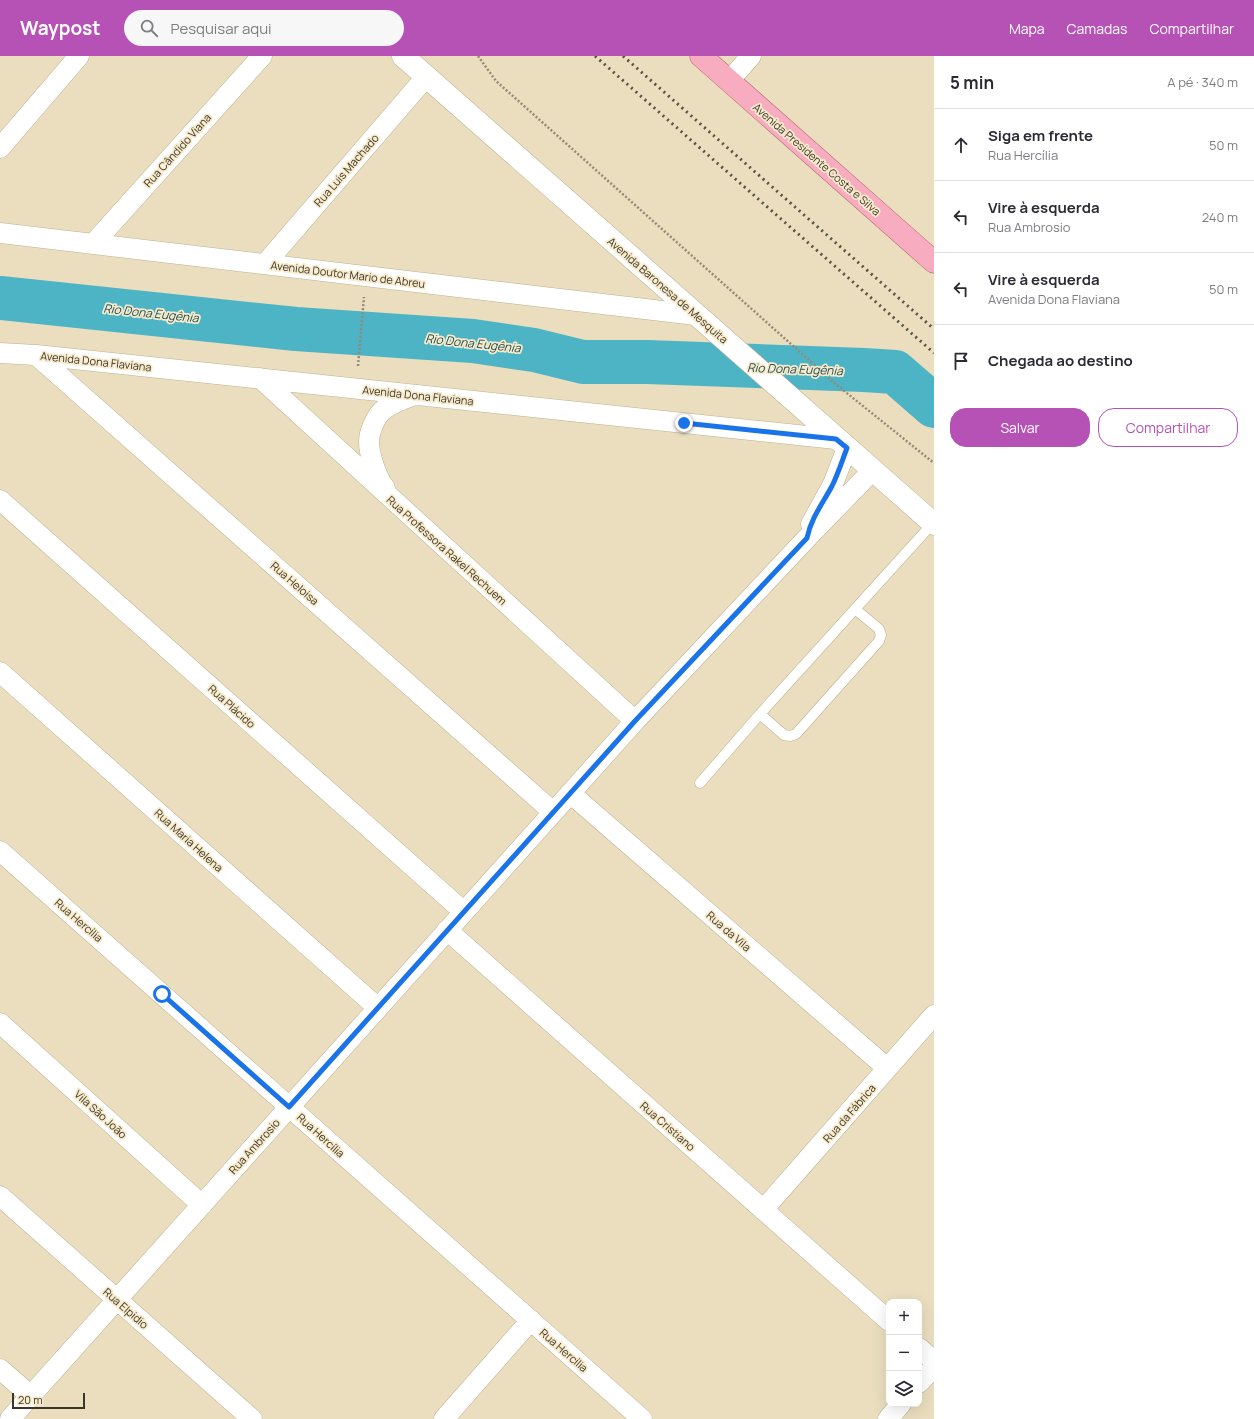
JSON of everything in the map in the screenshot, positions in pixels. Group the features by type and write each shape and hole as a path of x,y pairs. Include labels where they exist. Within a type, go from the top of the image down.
{"main road":[{"name":"Avenida Baronesa de Mesquita","path":"403,56 934,524"},
{"name":"Avenida Presidente Costa e Silva","path":"701,56 934,262"}],"street":[{"path":"0,148 79,56"},
{"name":"Rua Cândido Viana","path":"93,244 262,56"},
{"path":"729,81 751,56"},
{"name":"Rua Luis Machado","path":"265,264 426,76"},
{"name":"Avenida Doutor Mario de Abreu","path":"0,234 696,315"},
{"name":"Avenida Dona Flaviana","path":"0,353 36,355 260,378 842,443"},
{"name":"Rua Heloisa","path":"36,355 553,812"},
{"name":"Rua Professora Rakel Rechuem","path":"260,378 635,721"},
{"path":"397,504 382,485 374,467 369,442 372,426 381,412 398,401 417,395"},
{"name":"Rua Ambrosio","path":"807,538 815,515 833,484 842,443"},
{"name":"Rua Ambrosio","path":"10,1419 635,721 872,470"},
{"name":"Rua Plácido","path":"0,500 464,912"},
{"name":"Rua Maria Helena","path":"0,672 378,1008"},
{"name":"Rua da Vila","path":"570,793 887,1068"},
{"name":"Rua Hercília","path":"0,851 642,1419"},
{"name":"Rua Cristiano","path":"447,930 886,1318"},
{"name":"Rua da Fábrica","path":"763,1210 934,1015"},
{"name":"Vila São João","path":"0,1023 202,1205"},
{"name":"Rua Elpidio","path":"0,1196 252,1419"},
{"path":"444,1419 531,1320"},
{"path":"922,1351 934,1361"},
{"path":"922,1380 934,1366"},
{"path":"0,1368 31,1396"},
{"path":"888,1419 898,1407"}],"lane":[{"path":"700,783 760,714 934,524"},
{"path":"760,714 784,735 790,736 796,734 879,641 881,635 879,629 855,609"}],"path":[{"path":"478,56 496,81 838,386 934,463"},
{"path":"358,361 363,304"}],"waterway":[{"name":"Rio Dona Eugênia","path":"0,298 296,329 473,341 534,350 583,362 647,362 895,372 934,406"}],"railway":[{"path":"595,56 934,353"},
{"path":"623,56 934,329"}],"route":[{"path":"162,994 289,1107 635,721 807,538 815,515 833,484 847,448 836,439 684,423"}]}
